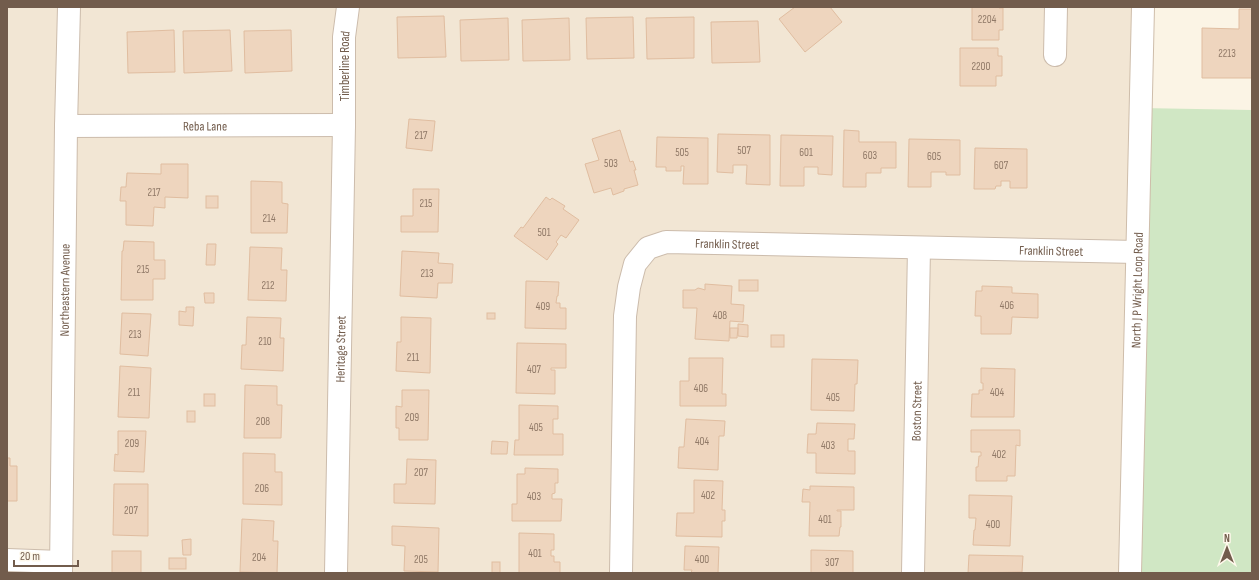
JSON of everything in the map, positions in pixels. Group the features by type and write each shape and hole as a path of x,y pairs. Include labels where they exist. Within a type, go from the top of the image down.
{"street":[{"name":"Northeastern Avenue","path":"61,567 66,126 69,7"},
{"name":"Timberline Road","path":"344,125 344,37 348,7"},
{"path":"1055,55 1056,7"},
{"name":"North J P Wright Loop Road","path":"1130,573 1143,7"},
{"name":"Reba Lane","path":"66,126 344,125"},
{"name":"Heritage Street","path":"336,573 344,125"},
{"name":"Franklin Street","path":"621,573 625,316 628,287 635,264 648,248 666,242 1138,252"},
{"name":"Boston Street","path":"914,573 919,248"},
{"path":"7,560 61,567"}],"shaded area":[{"path":"7,7 1143,7 1131,573 7,573"}],"green space":[{"path":"1141,108 1252,110 1252,573 1130,573"}],"building":[{"path":"795,7 830,7 842,22 805,52 779,19"},
{"path":"972,7 1003,8 1003,30 999,30 999,40 972,40"},
{"path":"1239,9 1252,9 1252,78 1202,78 1202,28 1239,29"},
{"path":"444,16 446,57 398,58 397,17"},
{"path":"633,17 634,58 587,59 586,18"},
{"path":"694,17 694,58 647,59 646,18"},
{"path":"508,18 509,60 461,61 460,20"},
{"path":"569,18 570,60 523,61 522,20"},
{"path":"758,21 760,62 712,63 711,22"},
{"path":"174,30 175,72 128,73 127,32"},
{"path":"230,30 232,71 184,73 183,31"},
{"path":"291,30 292,71 245,73 244,31"},
{"path":"960,48 998,48 998,56 1002,56 1002,76 996,76 996,86 960,86"},
{"path":"409,119 435,121 432,151 406,148"},
{"path":"620,130 630,162 633,161 636,170 634,170 638,185 624,189 624,191 613,195 611,188 594,193 585,164 599,160 592,139"},
{"path":"844,130 859,131 859,142 896,142 896,168 881,168 881,173 866,173 866,187 843,187"},
{"path":"718,134 770,135 770,185 746,184 747,165 733,165 733,173 717,172"},
{"path":"781,135 833,136 832,175 818,174 818,167 804,167 804,186 780,186"},
{"path":"657,137 708,138 708,184 683,184 684,166 681,166 681,171 666,171 666,167 656,167"},
{"path":"909,139 960,140 960,175 946,175 946,172 931,172 931,187 908,187"},
{"path":"975,148 1027,149 1027,188 1010,188 1010,181 1001,181 1001,186 996,186 995,189 974,189"},
{"path":"161,164 188,164 188,198 165,197 165,208 154,207 153,226 126,225 126,201 120,201 121,187 126,187 127,173 161,174"},
{"path":"251,181 282,182 282,203 288,204 287,233 251,233"},
{"path":"413,189 439,189 438,232 401,232 401,216 413,216"},
{"path":"206,196 218,196 218,208 206,208"},
{"path":"546,197 550,200 552,198 565,206 563,209 579,220 566,238 561,235 556,242 558,244 547,260 514,236 521,227 523,228"},
{"path":"124,241 154,242 154,260 165,260 165,279 153,279 153,300 121,300 122,251"},
{"path":"207,244 216,244 215,265 206,265"},
{"path":"250,247 282,248 281,270 287,270 286,301 248,300"},
{"path":"402,251 439,253 438,263 453,264 452,283 438,283 437,298 400,296"},
{"path":"739,280 758,280 758,291 739,291"},
{"path":"526,281 559,282 556,303 560,303 560,308 566,308 566,329 525,328"},
{"path":"705,284 732,286 731,304 744,305 743,322 730,321 729,341 695,339 697,308 683,308 683,290 695,290 698,288 705,290"},
{"path":"982,286 1012,287 1012,293 1038,294 1038,318 1012,317 1011,334 981,334 981,316 975,316 976,291 982,291"},
{"path":"204,293 214,293 214,303 205,303"},
{"path":"186,307 194,307 193,326 179,325 179,311 186,312"},
{"path":"122,313 151,314 148,356 120,354"},
{"path":"487,313 495,313 495,319 487,319"},
{"path":"247,317 281,318 280,338 284,338 283,371 241,369 242,345 246,345"},
{"path":"401,317 431,318 430,373 396,371 397,342 401,342"},
{"path":"738,324 748,325 748,337 738,336"},
{"path":"730,328 738,328 737,338 730,338"},
{"path":"771,335 784,335 784,347 771,347"},
{"path":"517,343 566,344 566,368 551,368 551,370 555,370 555,394 516,393"},
{"path":"689,358 723,358 722,394 726,394 726,406 680,406 680,381 689,381"},
{"path":"812,359 858,360 854,411 811,410"},
{"path":"120,366 151,368 149,418 118,417"},
{"path":"981,368 1015,369 1014,417 971,417 972,394 979,394 979,390 983,390 983,383 981,383"},
{"path":"245,385 277,386 277,405 282,405 281,438 244,438"},
{"path":"402,390 429,390 428,440 399,440 399,428 396,428 396,406 402,407"},
{"path":"204,394 215,394 215,406 204,406"},
{"path":"519,405 558,406 558,419 553,419 553,434 563,434 563,455 514,455 515,440 519,440"},
{"path":"187,411 195,411 195,422 187,422"},
{"path":"686,419 725,421 724,436 719,436 718,470 678,468 679,447 684,447"},
{"path":"817,423 855,424 854,439 848,439 848,451 855,451 855,474 816,473 816,453 807,453 808,434 816,434"},
{"path":"971,430 1020,430 1020,446 1016,445 1015,476 1007,476 1007,481 976,481 976,467 978,467 981,452 971,452"},
{"path":"118,431 146,431 144,472 114,471 115,454 118,455"},
{"path":"492,441 508,442 507,454 491,454"},
{"path":"243,453 275,454 275,472 282,472 282,505 243,504"},
{"path":"7,458 10,458 10,466 17,466 17,501 7,501"},
{"path":"407,459 436,460 435,504 394,503 394,484 406,484"},
{"path":"525,468 558,469 558,483 555,483 555,493 552,494 552,499 562,499 561,521 512,521 512,504 517,504 517,474 525,474"},
{"path":"694,480 723,481 722,510 725,510 725,521 722,521 722,537 676,536 677,513 694,513"},
{"path":"114,484 148,484 148,536 113,535"},
{"path":"810,486 854,487 854,510 837,510 841,511 841,527 839,536 809,536 810,502 802,502 803,489 810,490"},
{"path":"969,495 1012,496 1010,546 973,545 976,518 969,518"},
{"path":"242,519 274,521 273,541 278,541 277,573 240,572"},
{"path":"392,526 439,528 438,572 404,571 405,546 392,545"},
{"path":"519,533 554,534 554,550 551,550 551,556 554,556 554,562 560,562 560,573 519,573"},
{"path":"191,539 191,555 183,555 182,540"},
{"path":"685,546 719,547 718,573 691,573 692,570 684,570"},
{"path":"811,550 853,551 853,573 811,573"},
{"path":"112,551 141,551 141,573 112,573"},
{"path":"969,555 1023,556 1022,572 968,573"},
{"path":"169,558 186,558 186,569 169,569"},
{"path":"492,562 500,562 500,573 492,573"}]}
